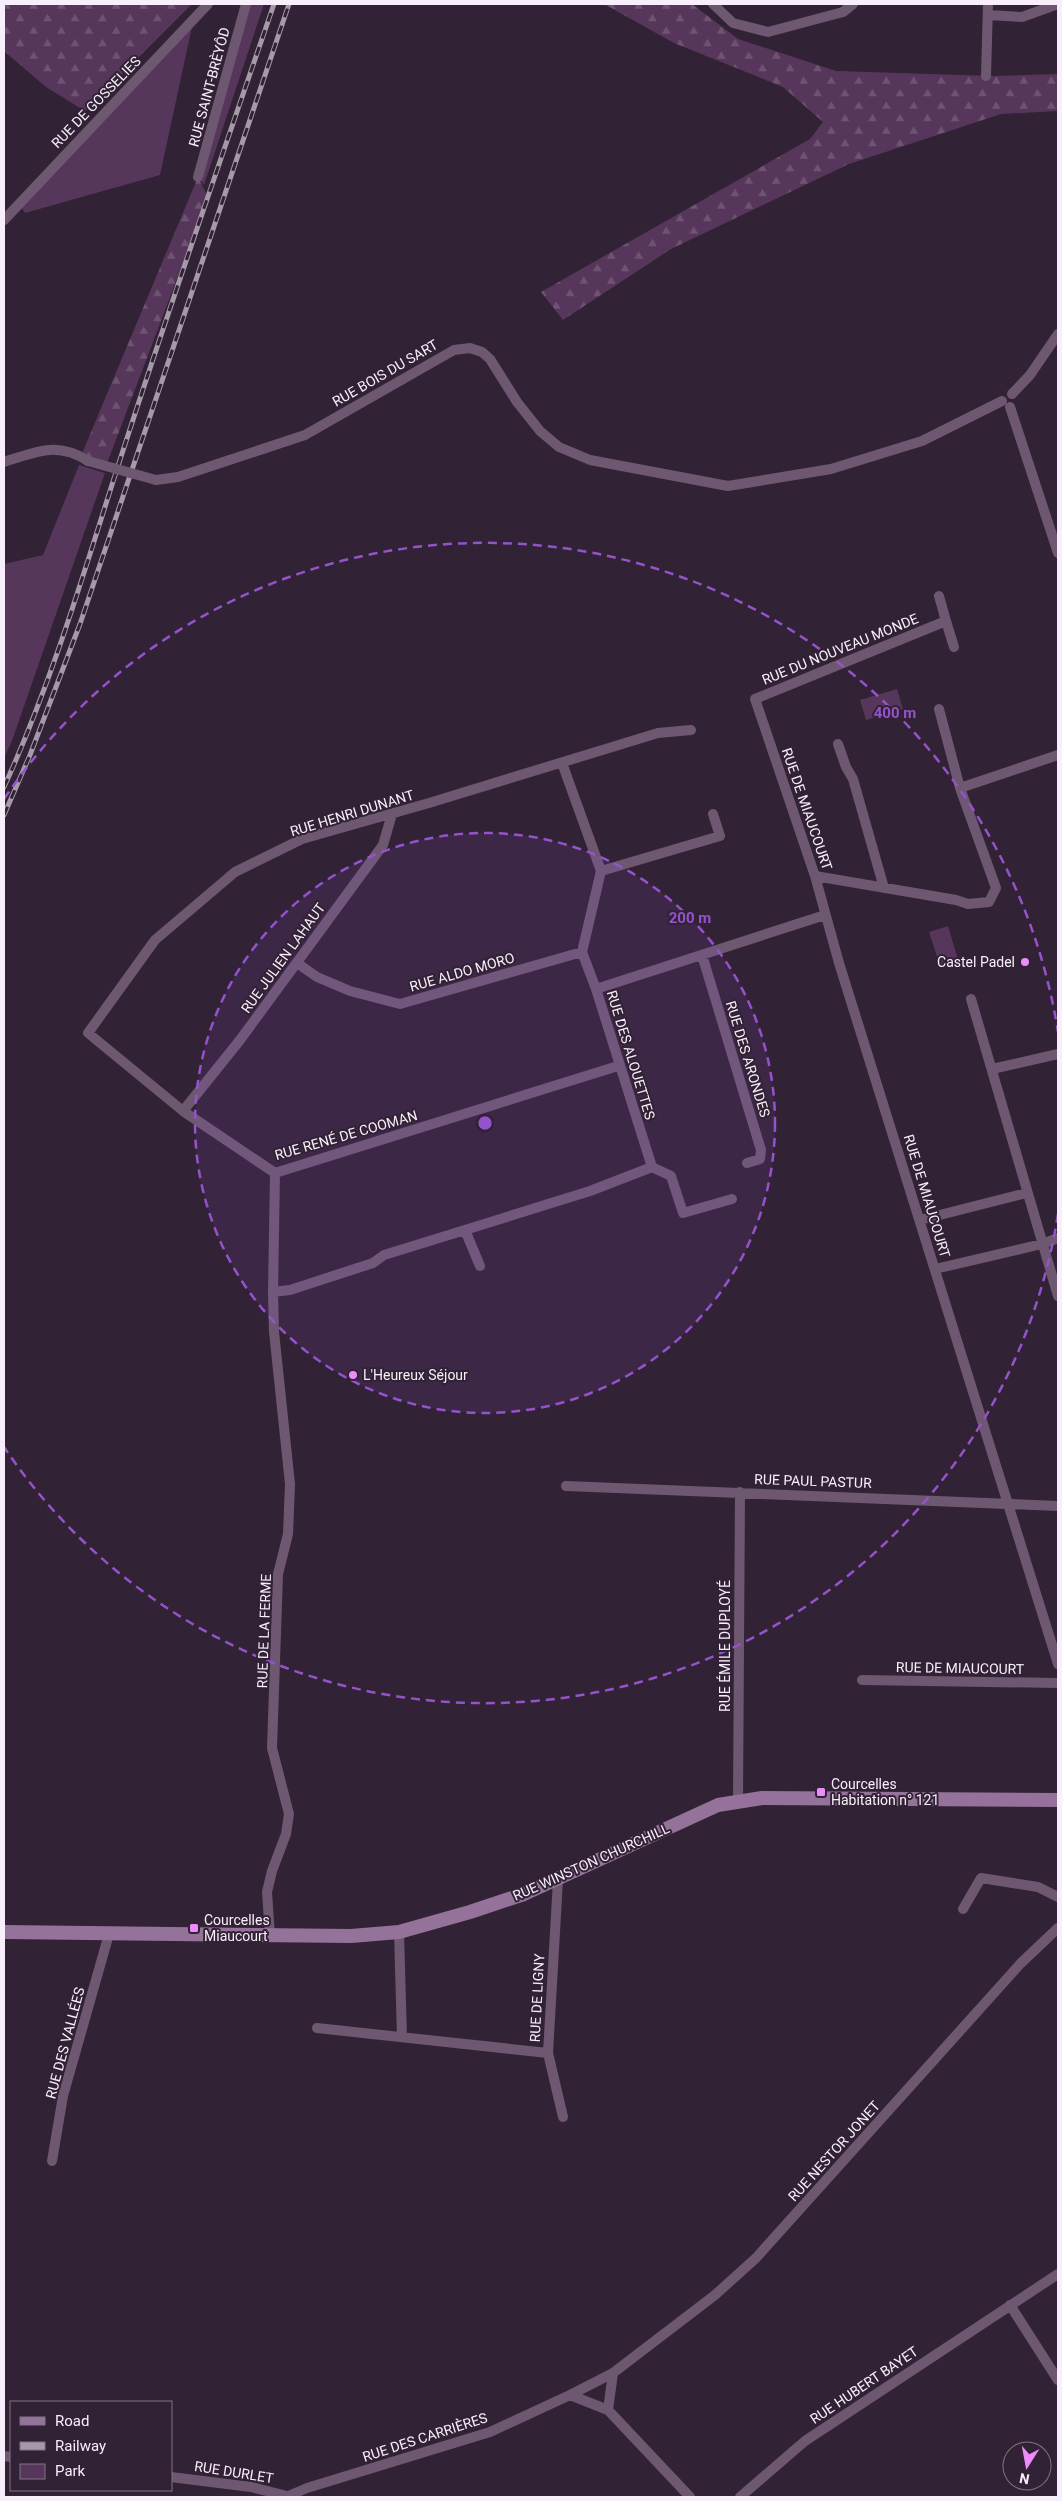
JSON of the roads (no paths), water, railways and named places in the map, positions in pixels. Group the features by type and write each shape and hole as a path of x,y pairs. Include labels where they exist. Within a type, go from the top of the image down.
{"main road":[{"name":"RUE WINSTON CHURCHILL","path":"4,1932 351,1936 399,1932 470,1912 558,1880 718,1805 762,1798 1058,1800"}],"street":[{"name":"RUE DE GOSSELIES","path":"4,220 208,4"},
{"name":"RUE SAINT-BRÈYÔD","path":"198,177 246,4"},
{"path":"713,4 733,23 768,32 842,12 853,4"},
{"path":"986,76 988,9 1022,17 1058,4"},
{"path":"1058,334 1030,375 1012,394 1016,402 1006,404 1058,553"},
{"name":"RUE BOIS DU SART","path":"4,462 48,448 81,456 88,461 156,480 178,477 305,435 454,350 470,348 482,352 490,359 517,402 540,431 559,447 590,460 728,486 840,466 922,441 1006,404"},
{"path":"939,596 954,647"},
{"name":"RUE DU NOUVEAU MONDE","path":"768,738 755,699 946,621"},
{"path":"815,876 968,904 989,902 996,888 960,788 939,709"},
{"name":"RUE HENRI DUNANT","path":"88,1033 155,940 235,872 302,839 658,734 691,730"},
{"name":"RUE DE MIAUCOURT","path":"768,738 815,876 825,915 1058,1664"},
{"path":"838,744 846,767 853,778 884,888"},
{"path":"960,788 1058,755"},
{"path":"562,763 601,871 582,952"},
{"name":"RUE JULIEN LAHAUT","path":"183,1111 297,963 383,845 392,814"},
{"path":"601,871 720,836 713,814"},
{"path":"596,989 825,915"},
{"name":"RUE ALDO MORO","path":"297,963 317,977 350,991 400,1004 582,952"},
{"name":"RUE DES ALOUETTES","path":"582,952 596,989 618,1066 652,1167"},
{"name":"RUE DES ARONDES","path":"702,955 761,1150 760,1159 746,1163"},
{"path":"971,999 1026,1193 1058,1296"},
{"name":"RUE RENÉ DE COOMAN","path":"88,1033 183,1111 275,1173 618,1066"},
{"path":"992,1069 1058,1056"},
{"path":"273,1292 290,1290 373,1263 384,1255 590,1191 652,1167 671,1176 683,1213 732,1199"},
{"name":"RUE DE LA FERME","path":"270,1936 267,1892 272,1871 286,1834 289,1814 272,1748 278,1574 288,1534 290,1484 274,1332 275,1173"},
{"path":"920,1220 1026,1193"},
{"path":"465,1230 480,1266"},
{"path":"935,1269 1042,1244 1058,1238"},
{"name":"RUE PAUL PASTUR","path":"566,1486 1008,1502 1058,1506"},
{"name":"RUE ÉMILE DUPLOYÉ","path":"738,1801 740,1492"},
{"name":"RUE DE MIAUCOURT","path":"862,1680 1058,1683"},
{"path":"963,1909 981,1878 1038,1887 1058,1897"},
{"name":"RUE DE LIGNY","path":"558,1880 548,2053 562,2117"},
{"name":"RUE NESTOR JONET","path":"570,2395 613,2373 715,2295 756,2258 1021,1963 1058,1928"},
{"path":"399,1932 402,2036"},
{"name":"RUE DES VALLÉES","path":"52,2161 63,2096 109,1934"},
{"path":"317,2028 548,2053"},
{"name":"RUE HUBERT BAYET","path":"740,2497 805,2441 1058,2274"},
{"path":"1010,2305 1058,2380"},
{"path":"608,2410 613,2373"},
{"path":"570,2395 608,2410 690,2497"},
{"name":"RUE DES CARRIÈRES","path":"289,2496 490,2432 570,2395"},
{"name":"RUE DURLET","path":"172,2477 252,2488 289,2496"}],"railway":[{"path":"4,787 41,699 57,654 166,320 274,4"},
{"path":"4,815 30,755 80,624 289,4"}],"place":[{"name":"Castel Padel","path":"1025,962"},
{"name":"L'Heureux Séjour","path":"353,1375"},
{"name":"Courcelles Habitation n° 121","path":"821,1792"},
{"name":"Courcelles Miaucourt","path":"194,1928"}]}
